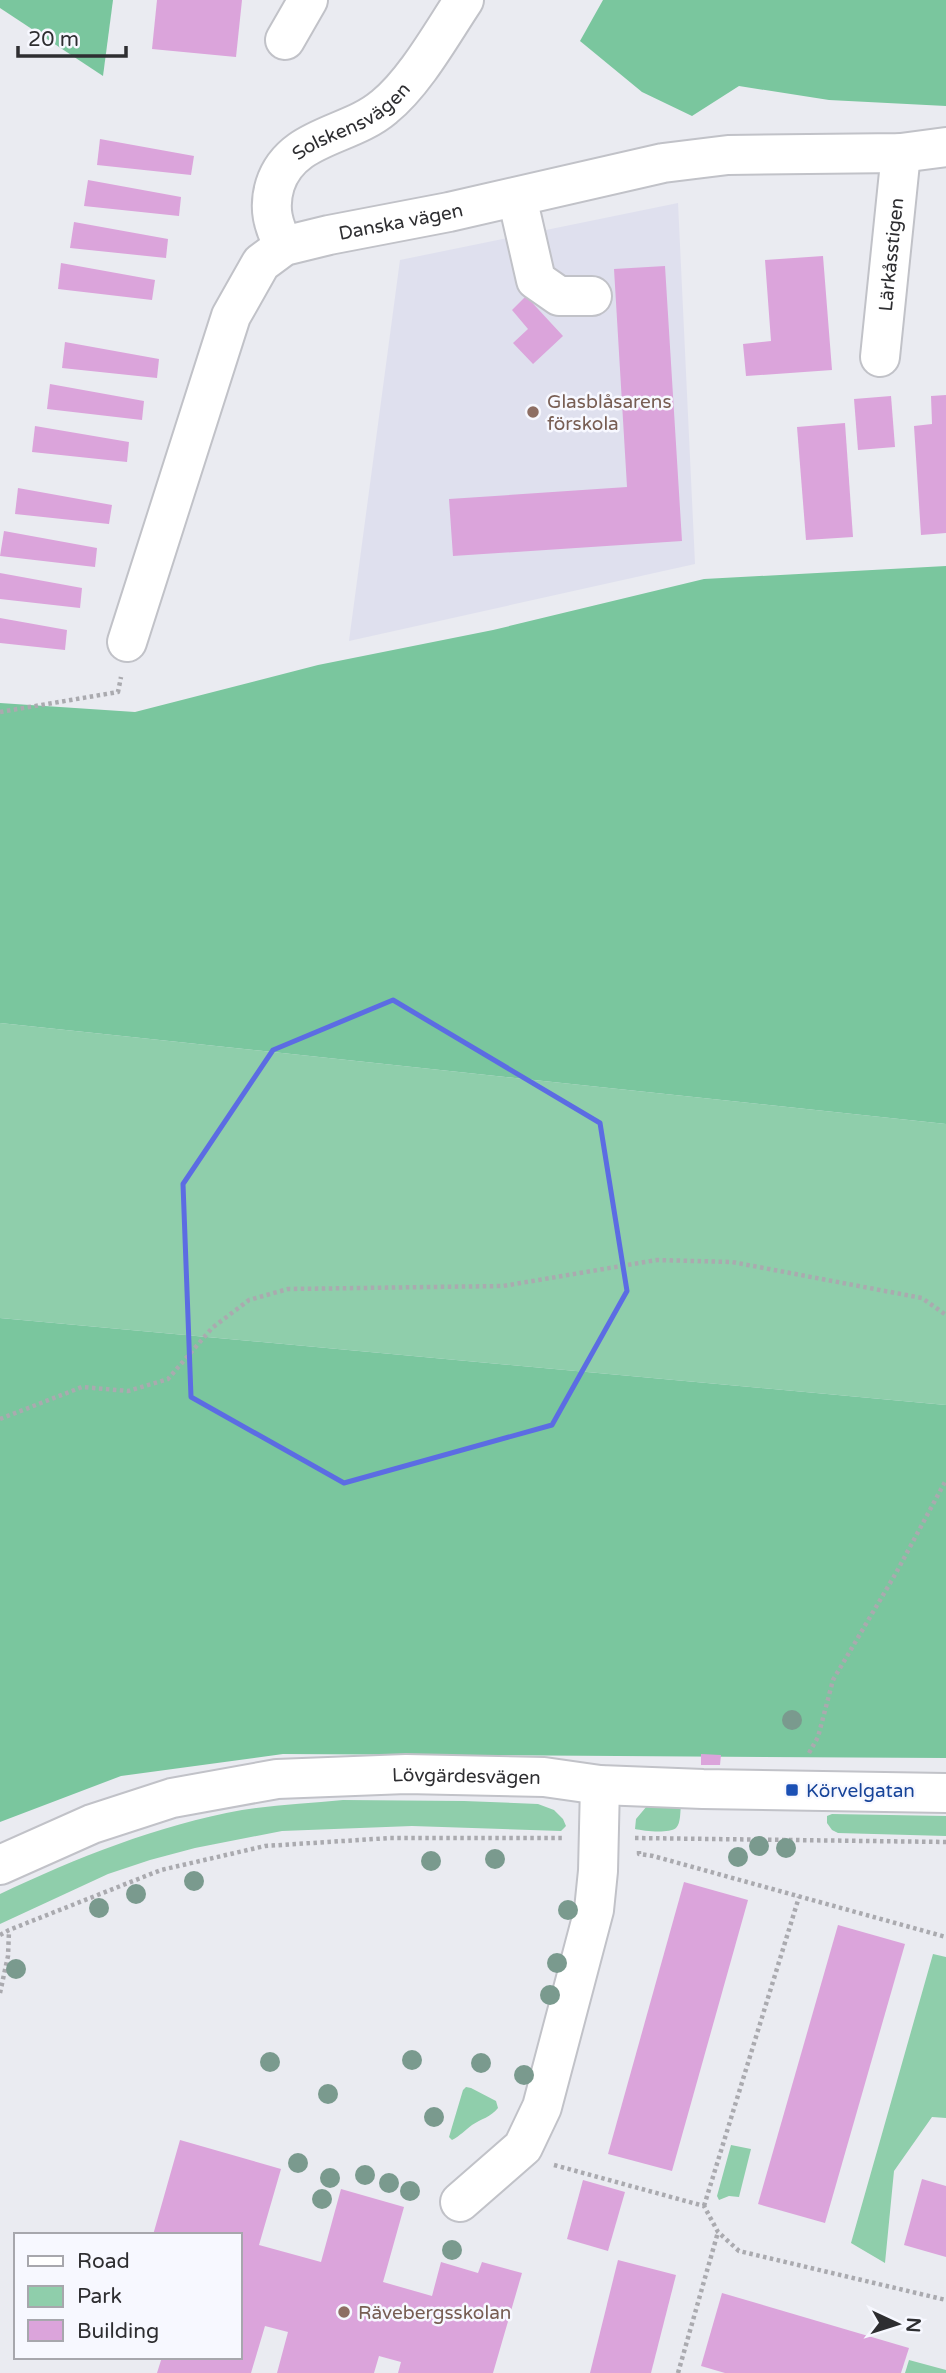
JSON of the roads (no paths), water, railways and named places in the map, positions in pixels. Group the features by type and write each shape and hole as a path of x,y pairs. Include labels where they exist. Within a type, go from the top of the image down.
{"street":[{"path":"285,40 309,0"},
{"name":"Solskensvägen","path":"284,246 275,230 271,210 279,172 296,151 348,128 383,108 406,85 464,0"},
{"name":"Danska vägen","path":"127,642 231,316 240,296 261,264 284,246 517,198 663,163 728,155 901,153 946,147"},
{"name":"Lärkåsstigen","path":"880,357 901,153"},
{"path":"517,198 536,279 559,296 592,296"},
{"name":"Lövgärdesvägen","path":"0,1865 92,1824 172,1798 277,1779 406,1774 544,1777 600,1785 946,1793"},
{"path":"460,2202 523,2147 542,2107 594,1910 614,1847 600,1785"}],"place":[{"name":"Glasblåsarens förskola","path":"533,412"},
{"name":"Körvelgatan","path":"792,1790"},
{"name":"Rävebergsskolan","path":"344,2312"}]}
